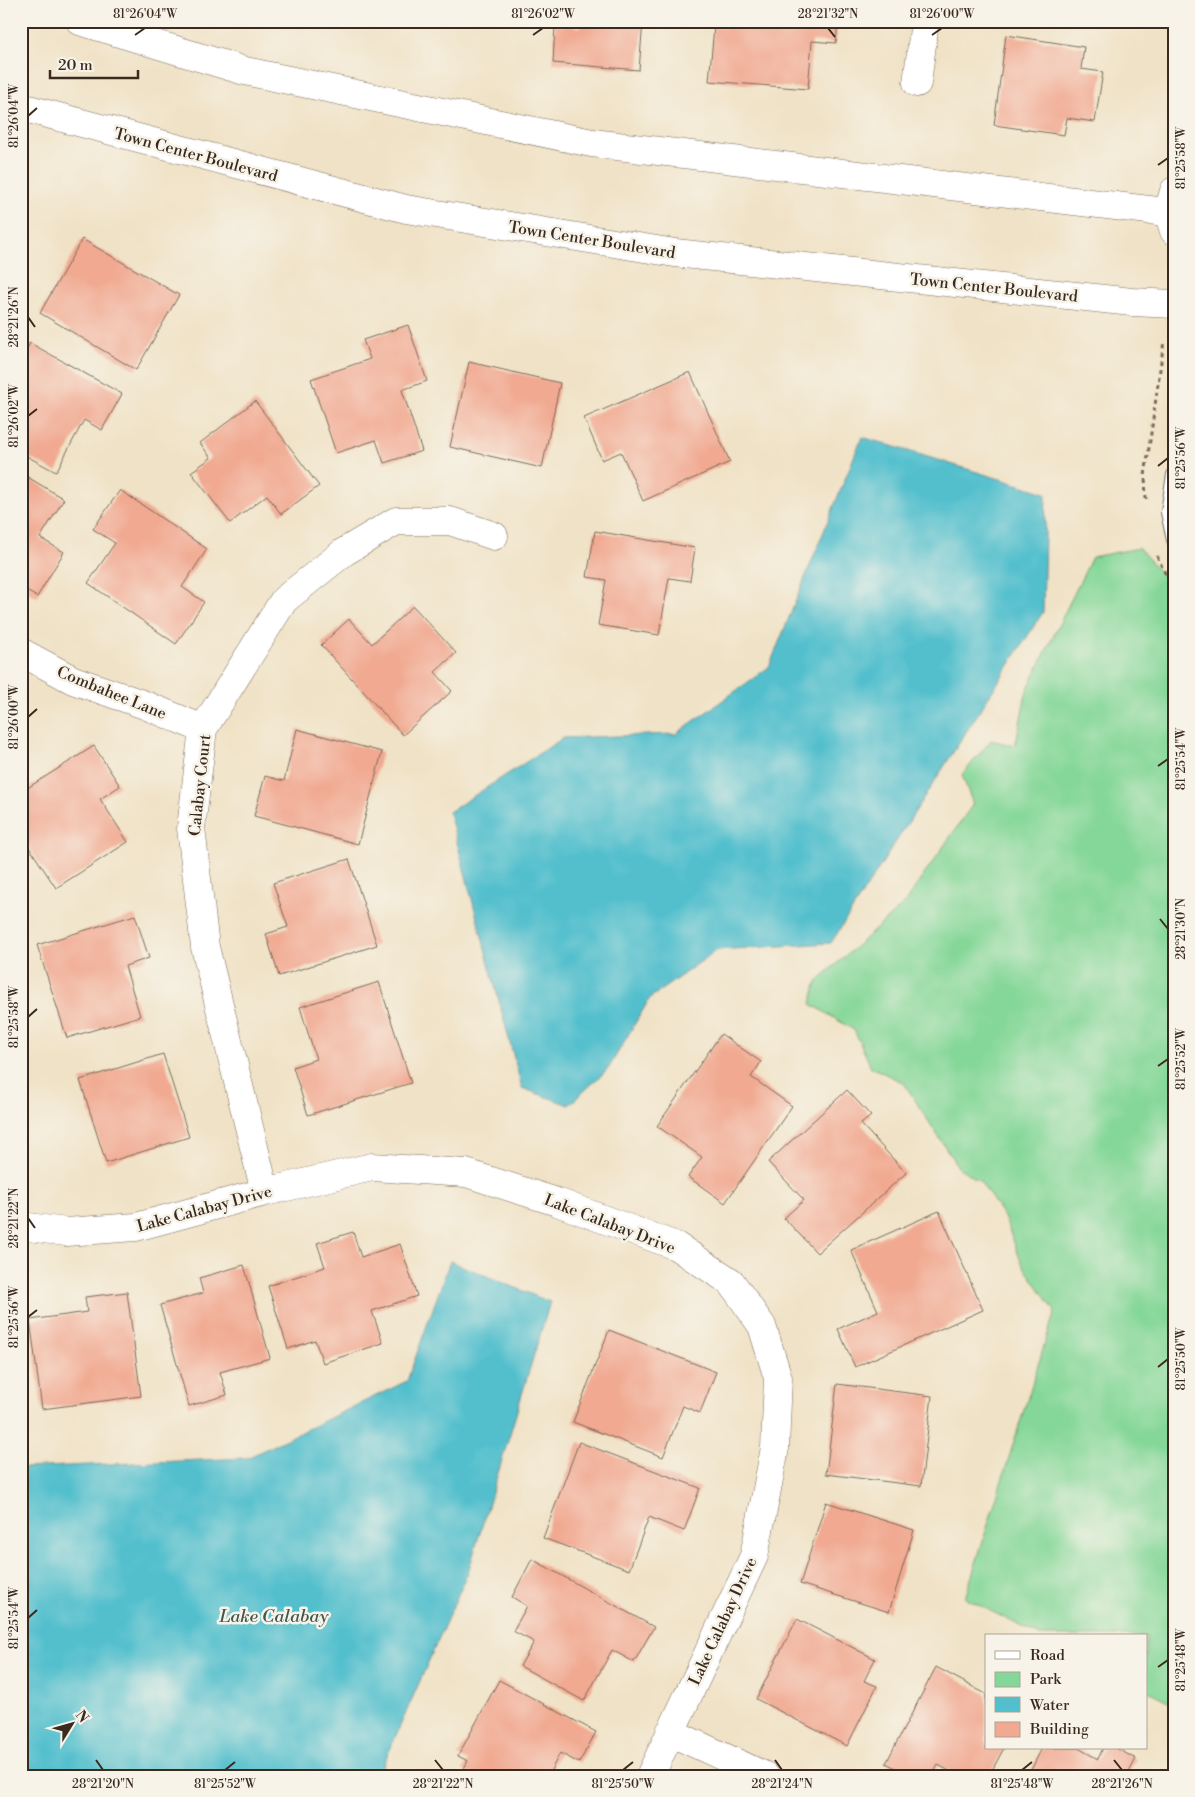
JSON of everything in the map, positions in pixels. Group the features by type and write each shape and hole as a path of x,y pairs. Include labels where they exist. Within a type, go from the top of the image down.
{"street":[{"path":"80,21 245,71 592,143 1172,212"},
{"path":"917,83 925,21"},
{"name":"Town Center Boulevard","path":"21,107 406,208 675,253 1132,302 1174,304"},
{"name":"Calabay Court","path":"265,1192 205,947 191,828 203,729 284,600 344,552 396,521 450,521 494,536"},
{"name":"Combahee Lane","path":"21,652 73,680 145,705 203,729"},
{"name":"Lake Calabay Drive","path":"21,1226 66,1232 136,1227 265,1192 372,1167 466,1173 557,1202 676,1246 730,1282 762,1326 778,1378 775,1448 754,1556 650,1776"},
{"path":"670,1732 765,1776"}],"lane":[{"path":"1174,475 1171,512 1174,540"}],"green space":[{"path":"1139,548 1174,588 1174,1704 1148,1691 1148,1634 1036,1634 965,1598 1055,1311 1022,1264 1004,1217 980,1181 958,1167 904,1083 871,1067 854,1030 811,1004 817,981 903,905 973,804 962,775 991,740 1015,746 1027,690 1092,557"}],"water":[{"path":"862,437 1046,493 1043,612 831,943 717,950 650,998 608,1069 569,1105 522,1088 449,812 563,738 676,734 769,667"},
{"name":"Lake Calabay","path":"450,1261 550,1302 468,1572 378,1776 21,1776 21,1468 247,1458 407,1381"}],"building":[{"path":"581,21 643,21 639,70 553,63 555,25 581,27"},
{"path":"745,21 838,21 836,43 812,41 808,89 709,81 714,27 744,29"},
{"path":"1006,35 1084,47 1081,69 1103,72 1095,122 1067,118 1064,135 994,125"},
{"path":"82,239 179,295 136,370 40,313"},
{"path":"408,325 427,381 402,390 422,451 384,463 376,440 336,453 311,379 370,359 363,340"},
{"path":"30,343 122,394 102,430 84,420 56,472 21,453 21,359"},
{"path":"469,362 560,383 542,468 450,447"},
{"path":"690,372 730,462 643,501 621,452 602,460 584,418"},
{"path":"255,401 319,486 281,514 267,495 230,523 191,472 211,458 200,443"},
{"path":"21,473 64,499 40,538 64,552 37,597 21,588"},
{"path":"120,490 207,549 182,587 204,602 176,644 88,583 115,543 93,529"},
{"path":"595,531 695,548 690,581 669,578 659,635 598,625 606,580 587,577"},
{"path":"413,606 456,653 435,672 452,691 403,735 321,645 349,619 372,644"},
{"path":"297,729 382,752 358,844 254,816 265,776 284,781"},
{"path":"94,746 120,786 100,799 128,842 56,888 21,835 21,792"},
{"path":"349,859 377,945 279,976 266,934 288,927 273,883"},
{"path":"135,915 149,958 125,966 140,1016 67,1038 37,945"},
{"path":"379,982 411,1083 308,1115 293,1067 316,1059 300,1007"},
{"path":"721,1034 761,1062 751,1077 792,1106 725,1203 688,1177 702,1157 657,1126"},
{"path":"163,1054 189,1137 106,1163 80,1080"},
{"path":"847,1090 871,1116 861,1124 906,1173 817,1253 784,1218 804,1200 768,1162"},
{"path":"939,1211 983,1310 855,1367 838,1329 878,1311 851,1250"},
{"path":"353,1232 361,1257 400,1244 417,1296 372,1311 383,1343 323,1363 315,1340 288,1349 268,1286 325,1267 317,1243"},
{"path":"244,1265 270,1358 220,1372 227,1395 189,1406 160,1305 203,1293 199,1278"},
{"path":"127,1292 141,1396 42,1409 30,1320 87,1312 85,1297"},
{"path":"609,1330 716,1372 700,1413 683,1406 663,1457 573,1422"},
{"path":"837,1384 932,1396 921,1486 826,1474"},
{"path":"579,1442 700,1488 684,1531 649,1517 629,1570 543,1538"},
{"path":"826,1502 914,1530 889,1612 800,1584"},
{"path":"532,1559 654,1627 634,1662 612,1650 584,1701 520,1666 534,1642 513,1631 527,1606 512,1597"},
{"path":"797,1619 875,1659 864,1681 877,1686 847,1746 756,1699"},
{"path":"936,1667 985,1693 985,1750 1003,1750 989,1776 959,1776 938,1765 932,1776 910,1776 886,1763"},
{"path":"499,1680 596,1732 579,1763 560,1753 548,1776 474,1776 463,1770 468,1761 458,1756"},
{"path":"1041,1750 1082,1750 1098,1759 1102,1750 1120,1750 1136,1759 1127,1776 1028,1776"}]}
